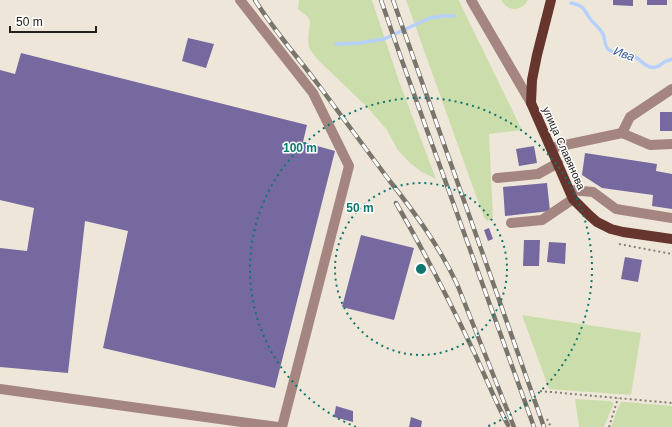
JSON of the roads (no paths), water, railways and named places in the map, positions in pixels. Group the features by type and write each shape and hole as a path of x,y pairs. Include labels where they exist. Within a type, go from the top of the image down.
{"main road":[{"name":"улица Славянова","path":"551,0 536,55 532,80 531,103 572,195 597,222 611,229 672,239"}],"street":[{"path":"240,0 313,93 349,166 282,427"},
{"path":"471,0 531,103"},
{"path":"622,133 630,117 672,89"},
{"path":"551,148 622,133 650,145 672,144"},
{"path":"497,178 538,174 558,163"},
{"path":"511,223 542,220 572,195 593,192 616,209 672,218"},
{"path":"0,389 278,427"}],"waterway":[{"name":"Ива","path":"571,3 584,9 591,20 602,32 606,46 610,51 635,56 650,67 657,67 672,59"},
{"name":"Ива","path":"336,44 360,43 384,39 430,18 454,16"}],"railway":[{"path":"255,0 277,32 408,205 434,243 457,284 514,427"},
{"path":"381,0 534,427"},
{"path":"393,0 544,427"},
{"path":"396,203 445,294 508,425"}]}
